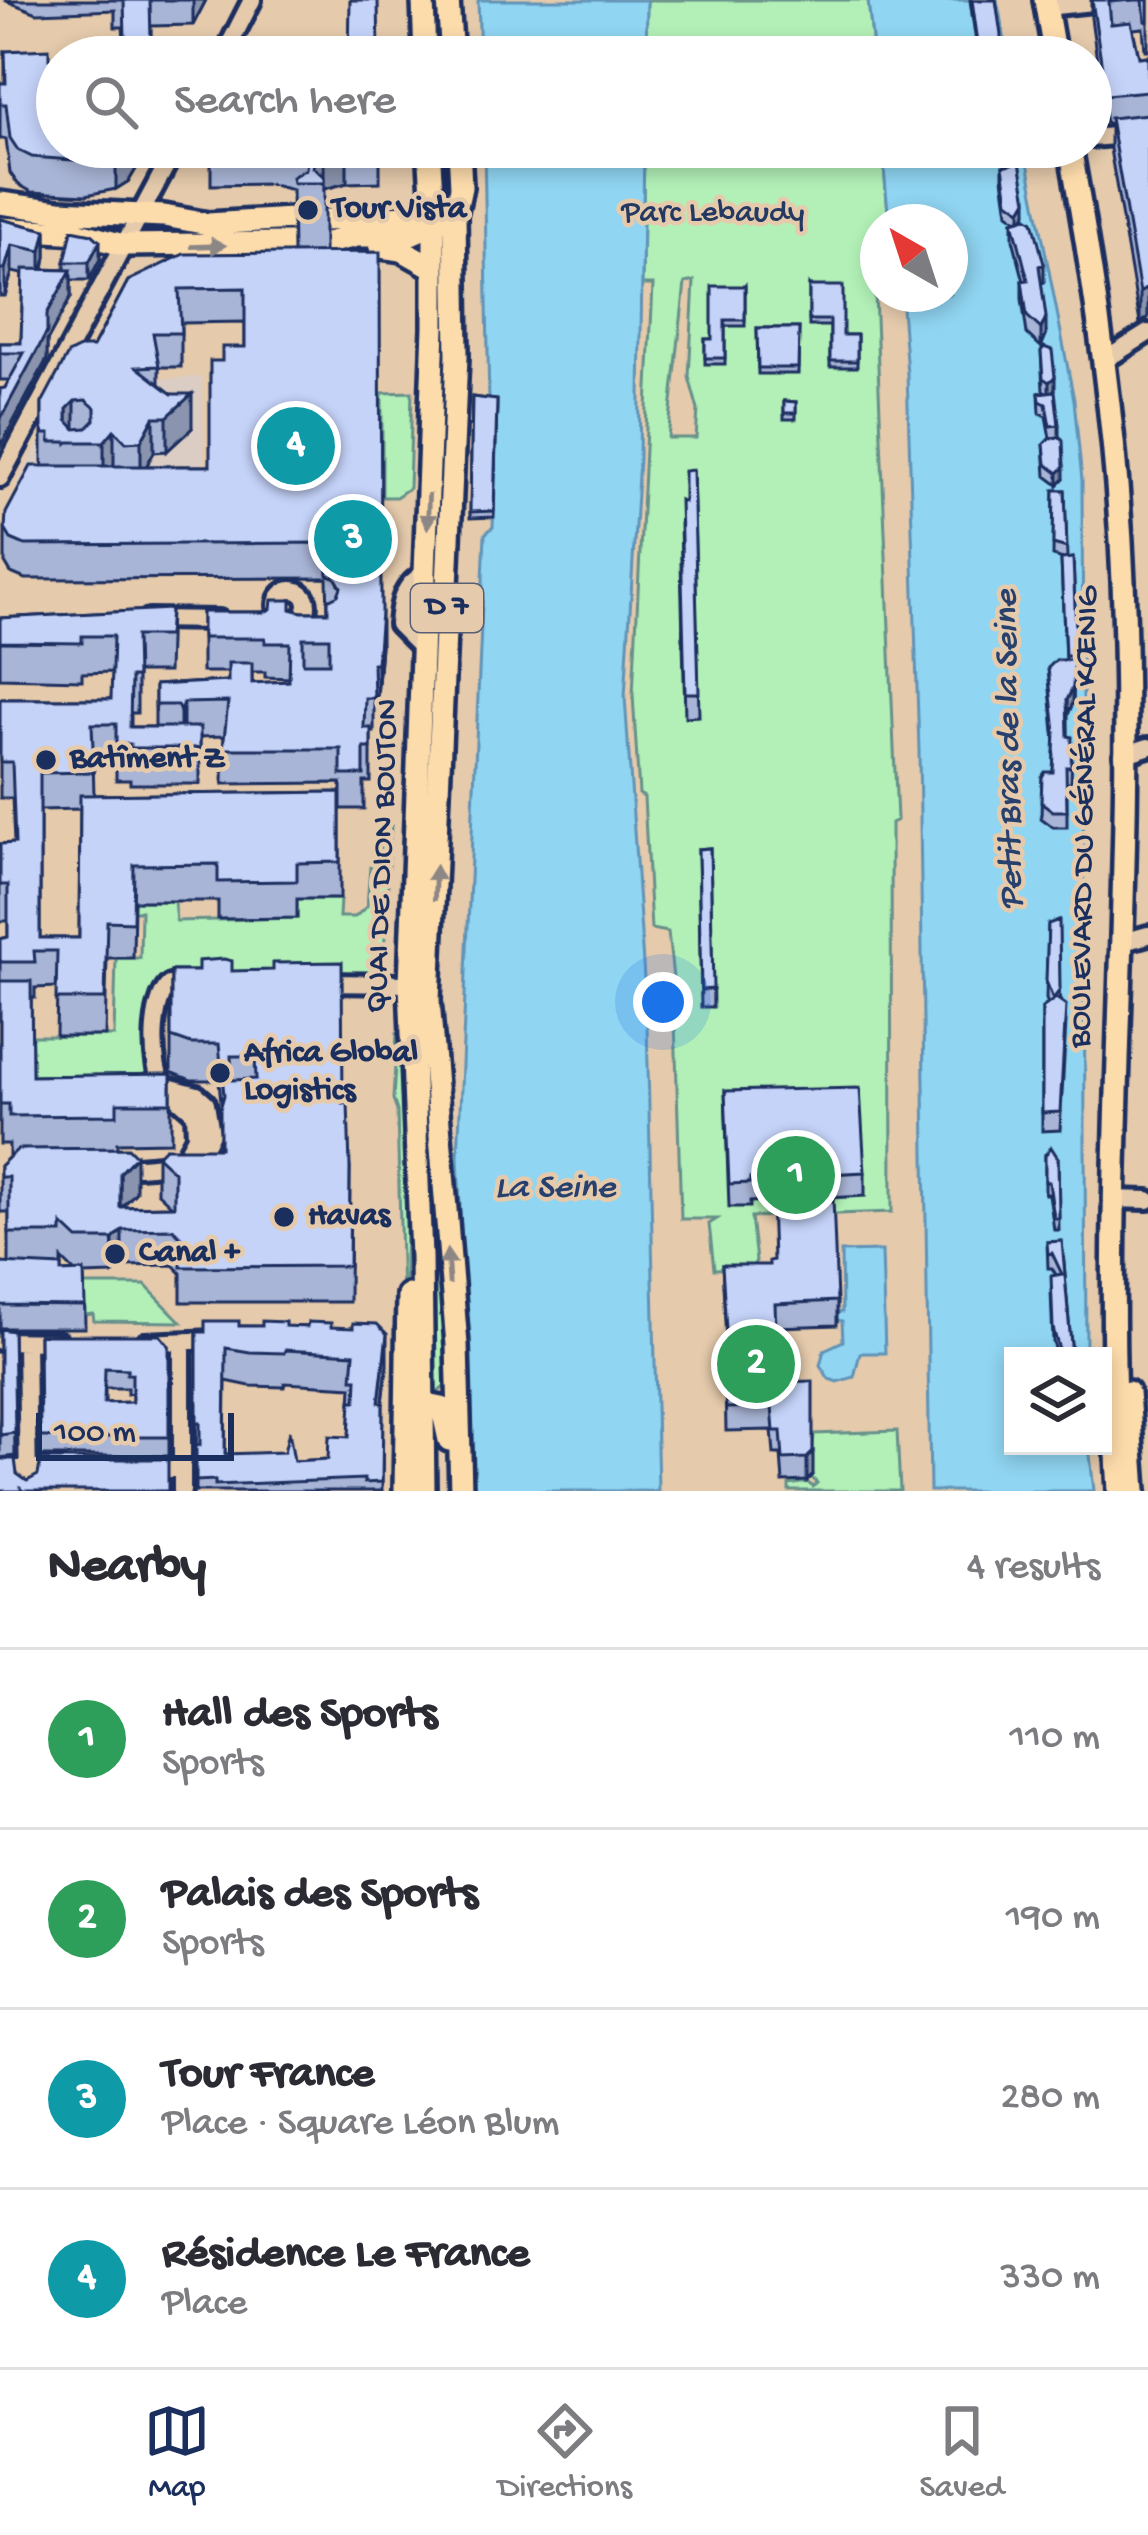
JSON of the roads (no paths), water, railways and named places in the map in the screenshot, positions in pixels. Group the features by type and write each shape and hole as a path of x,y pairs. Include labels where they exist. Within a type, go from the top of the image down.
{"main road":[{"path":"423,0 424,36"},
{"path":"448,0 451,36"},
{"path":"1046,3 1051,36"},
{"path":"397,216 418,196 418,168"},
{"name":"QUAI DE DION BOUTON","path":"433,168 444,219 457,356 429,1000 460,1393 461,1491"},
{"name":"QUAI DE DION BOUTON","path":"424,1491 410,984 434,268 444,219 461,188 460,168"},
{"name":"BOULEVARD DU GÉNÉRAL KŒNIG","path":"1073,168 1105,361 1123,584 1112,1198 1115,1432 1134,1488"},
{"path":"0,202 193,222"},
{"path":"5,228 45,221 116,228 139,214"},
{"path":"325,235 397,216 444,219"},
{"path":"123,245 138,231 193,222 292,219"},
{"path":"325,235 409,235 444,219"},
{"path":"267,244 268,221"},
{"path":"5,228 79,232 123,245 292,243"},
{"path":"325,235 398,248 434,268"},
{"path":"405,1491 410,1202 418,1188"},
{"path":"448,1491 448,1346 453,1330"},
{"path":"1116,1372 1128,1385 1134,1488"},
{"path":"423,1415 432,1406 442,1408 449,1440"},
{"path":"1106,1491 1106,1440 1115,1432"}],"street":[{"path":"234,36 252,0"},
{"path":"1046,3 1112,0"},
{"path":"1112,136 1148,133"},
{"path":"0,478 164,168"},
{"path":"1105,361 1148,333"},
{"path":"424,650 390,624 391,597 426,572"},
{"path":"129,619 230,620"},
{"path":"265,620 326,622"},
{"path":"1123,755 1148,747"},
{"path":"1120,943 1148,935"},
{"path":"94,1168 159,1167 201,1154 211,1133 206,1102 164,1086 157,1075 156,1008 159,994 169,985 219,983"},
{"path":"295,983 410,984 429,1000"},
{"path":"1112,1198 1148,1201"},
{"path":"388,1336 404,1376"},
{"path":"129,1343 232,1340"},
{"path":"0,1341 84,1342"},
{"path":"26,1342 28,1491"},
{"path":"182,1344 182,1491"},
{"path":"0,1469 77,1469"},
{"path":"119,1469 182,1469"}],"water":[{"path":"478,0 647,0 646,36 479,36"},
{"path":"868,0 997,0 1004,36 872,36"},
{"name":"La Seine","path":"484,168 644,168 639,459 625,697 647,1023 658,1491 472,1491 458,1157 485,534 493,527 497,407 489,404"},
{"name":"Petit Bras de la Seine","path":"884,168 1029,168 1074,400 1082,480 1086,1347 1004,1347 1004,1455 1090,1455 1094,1491 930,1491 919,750 902,312 968,312 968,204 887,204"},
{"path":"882,1251 885,1353 860,1353 854,1377 837,1382 829,1379 820,1365 824,1350 843,1341 842,1321 836,1313 842,1312 841,1252"}],"place":[{"name":"Tour Vista","path":"308,210"},
{"name":"Résidence Le France","path":"296,446"},
{"name":"Tour France","path":"353,539"},
{"name":"Batîment Z","path":"46,760"},
{"name":"Africa Global Logistics","path":"220,1073"},
{"name":"Hall des Sports","path":"796,1175"},
{"name":"Havas","path":"284,1217"},
{"name":"Canal +","path":"115,1254"},
{"name":"Palais des Sports","path":"756,1364"}],"park label":[{"name":"Parc Lebaudy","path":"713,214"}]}
